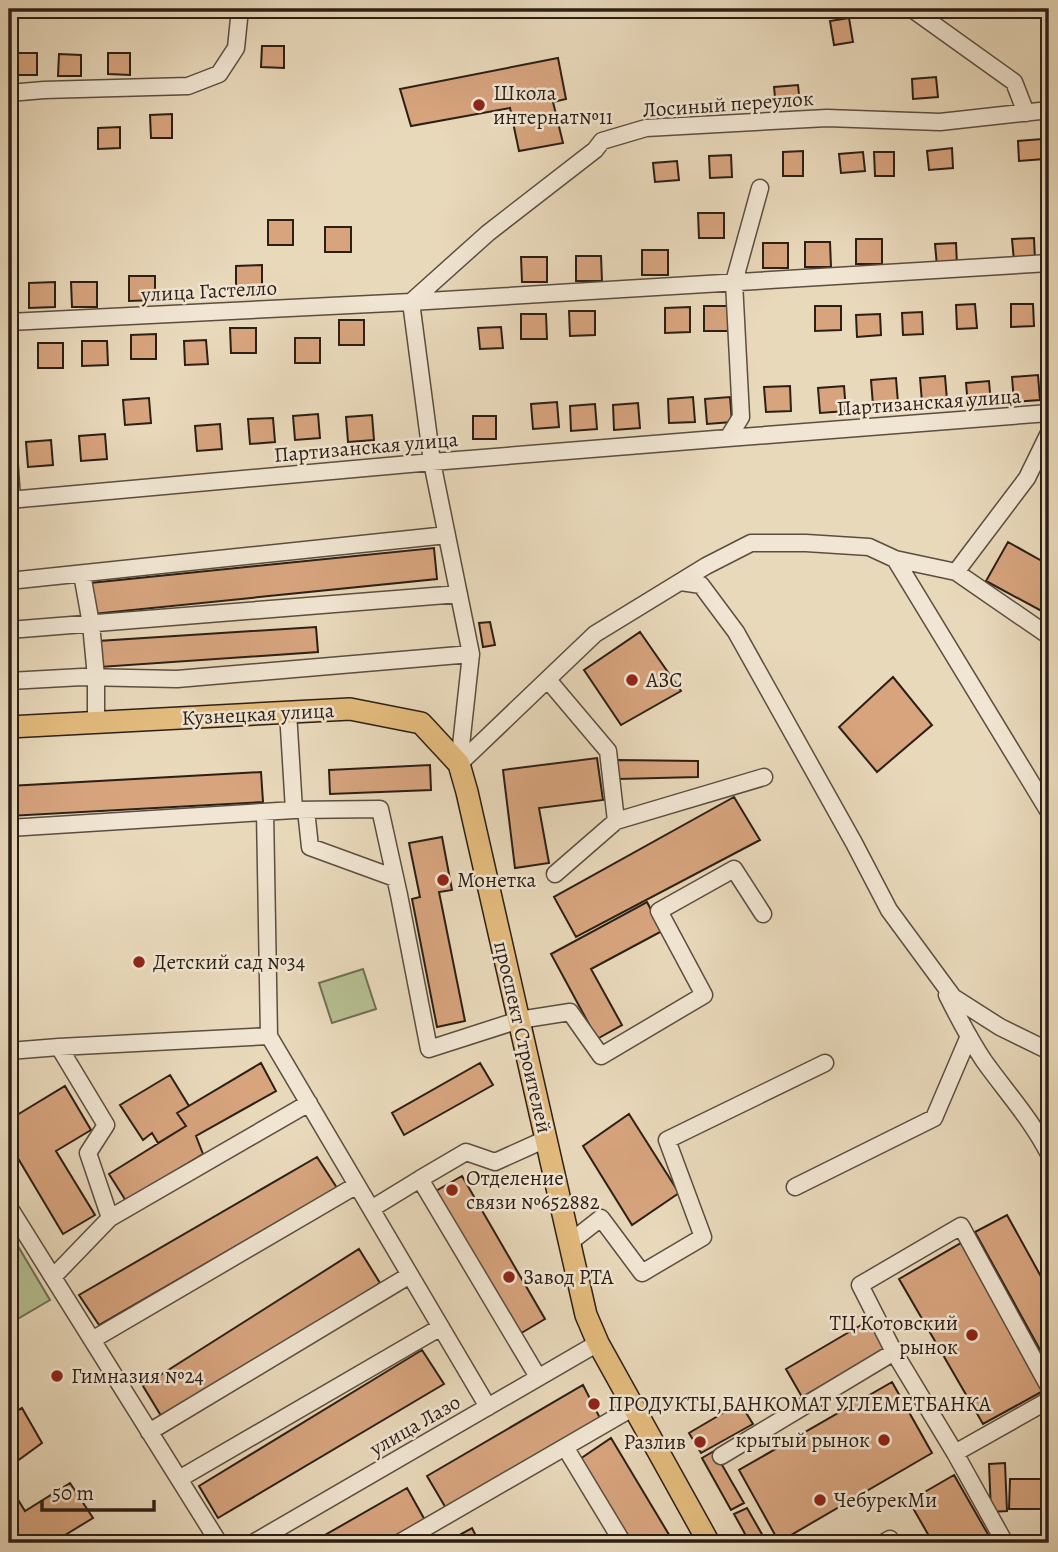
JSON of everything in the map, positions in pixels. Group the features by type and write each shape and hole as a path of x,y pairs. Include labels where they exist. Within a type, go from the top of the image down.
{"main road":[{"name":"Кузнецкая улица","path":"9,727 350,709 421,723 459,764 467,792"},
{"name":"проспект Строителей","path":"467,792 586,1315 598,1343 709,1543"}],"street":[{"path":"9,93 188,86 219,74 236,48 240,9"},
{"path":"912,9 1014,82 1026,113"},
{"name":"Лосиный переулок","path":"411,302 488,233 595,150 602,141 646,128 827,118 940,122 1049,110"},
{"path":"728,438 741,417 734,282 760,188"},
{"name":"улица Гастелло","path":"9,322 411,302 1049,263"},
{"path":"411,302 432,462 471,654 459,764"},
{"name":"Партизанская улица","path":"11,500 432,462 1049,413"},
{"path":"956,572 1027,478 1049,433"},
{"path":"9,456 11,500"},
{"path":"9,581 447,535"},
{"path":"459,764 595,634 706,566 751,543 869,547 895,559 956,572 1049,636"},
{"path":"895,559 1049,812"},
{"path":"82,574 91,624 96,677 96,723"},
{"path":"681,582 702,585 736,632 889,910 953,997 1000,1027 1049,1051"},
{"path":"9,630 459,594"},
{"path":"9,681 96,677 177,679 471,654"},
{"path":"548,680 608,751 615,821"},
{"path":"288,712 300,810 310,847 395,878"},
{"path":"555,874 615,821 764,778"},
{"path":"9,828 300,810 380,809 429,1049 519,1020 570,1012 601,1056 705,995 659,911 734,869 763,914"},
{"path":"265,812 269,1036 488,1406"},
{"path":"940,979 969,1036 1039,1135 1049,1154"},
{"path":"9,1051 59,1046 269,1036"},
{"path":"795,1187 934,1118 969,1036"},
{"path":"59,1046 106,1125 88,1153 110,1218"},
{"path":"569,1243 601,1218 642,1273 703,1237 667,1140 825,1063"},
{"path":"53,1278 110,1218 309,1103"},
{"path":"371,1209 466,1152 495,1162 546,1139"},
{"path":"420,1180 538,1377"},
{"path":"92,1340 357,1185"},
{"path":"9,1207 219,1543"},
{"path":"1005,1543 894,1352 860,1285 961,1226 1049,1387"},
{"path":"149,1432 410,1275"},
{"path":"178,1479 441,1327"},
{"name":"улица Лазо","path":"254,1543 598,1343"},
{"path":"721,1456 894,1352"},
{"path":"955,1453 1049,1400"},
{"path":"399,1543 634,1408"},
{"path":"565,1447 623,1543"},
{"path":"883,1543 890,1539 892,1543"}],"green space":[{"path":"363,969 376,1009 332,1023 319,983"},
{"path":"9,1231 50,1300 9,1324"}],"building":[{"path":"849,18 853,42 834,45 830,21"},
{"path":"262,46 284,46 284,68 261,67"},
{"path":"15,53 37,53 37,75 15,75"},
{"path":"108,53 130,53 130,75 108,74"},
{"path":"59,54 81,55 81,76 58,76"},
{"name":"Школа интернат№11","path":"558,58 566,99 553,102 563,143 519,151 510,108 411,126 400,89"},
{"path":"936,77 938,97 913,99 912,79"},
{"path":"798,85 800,105 776,107 774,87"},
{"path":"172,114 172,138 151,138 150,115"},
{"path":"120,127 120,148 98,149 98,128"},
{"path":"1042,139 1044,159 1019,161 1018,141"},
{"path":"952,148 953,168 929,170 927,151"},
{"path":"803,151 803,176 783,176 783,152"},
{"path":"863,152 865,171 841,173 839,154"},
{"path":"874,152 894,152 894,176 875,176"},
{"path":"731,155 732,177 710,178 709,156"},
{"path":"677,161 679,180 655,182 653,163"},
{"path":"698,213 724,213 724,238 699,238"},
{"path":"268,220 293,220 293,245 268,245"},
{"path":"325,227 351,227 351,252 325,252"},
{"path":"1034,238 1035,260 1014,261 1012,239"},
{"path":"856,239 882,239 882,264 856,264"},
{"path":"805,242 830,242 831,267 805,267"},
{"path":"763,243 788,243 788,268 763,268"},
{"path":"956,243 957,265 937,266 935,244"},
{"path":"642,250 668,250 668,275 642,275"},
{"path":"576,256 601,256 602,281 576,281"},
{"path":"521,257 547,257 547,282 522,282"},
{"path":"262,265 262,290 236,290 236,266"},
{"path":"129,276 155,276 155,300 129,301"},
{"path":"55,282 55,307 29,308 29,283"},
{"path":"71,282 97,282 97,307 72,307"},
{"path":"975,304 977,328 957,329 956,305"},
{"path":"1011,304 1033,304 1034,326 1011,327"},
{"path":"704,306 730,306 730,331 704,331"},
{"path":"815,306 841,306 841,330 815,331"},
{"path":"690,307 690,332 665,333 665,308"},
{"path":"569,311 595,311 595,335 570,336"},
{"path":"922,312 923,334 903,335 902,313"},
{"path":"521,314 546,314 547,339 521,339"},
{"path":"880,314 881,335 857,337 856,315"},
{"path":"339,320 364,320 364,345 339,345"},
{"path":"501,327 503,348 480,349 478,328"},
{"path":"230,328 256,328 256,353 231,353"},
{"path":"156,334 156,359 131,359 131,335"},
{"path":"295,338 320,338 320,363 295,363"},
{"path":"206,340 208,364 185,365 184,341"},
{"path":"82,341 107,341 108,365 82,366"},
{"path":"38,343 63,343 63,368 38,368"},
{"path":"1038,375 1040,400 1014,402 1012,377"},
{"path":"945,376 947,400 922,402 920,378"},
{"path":"896,378 898,403 873,405 871,380"},
{"path":"989,381 991,404 968,405 966,383"},
{"path":"790,386 791,411 766,412 764,387"},
{"path":"844,386 846,411 820,413 818,388"},
{"path":"693,397 695,422 669,423 668,399"},
{"path":"730,397 732,422 707,424 705,399"},
{"path":"149,398 151,423 125,425 123,400"},
{"path":"557,402 559,427 533,429 531,404"},
{"path":"638,403 640,428 614,430 613,405"},
{"path":"595,404 597,429 571,431 570,406"},
{"path":"318,414 320,438 295,440 293,416"},
{"path":"372,415 374,440 348,442 346,417"},
{"path":"473,416 496,416 496,439 473,439"},
{"path":"273,418 275,442 250,444 248,419"},
{"path":"220,424 222,449 197,451 195,426"},
{"path":"105,434 107,459 81,461 79,436"},
{"path":"51,440 53,465 28,467 26,442"},
{"path":"1008,542 1049,565 1049,615 986,581"},
{"path":"434,548 437,579 93,614 90,583"},
{"path":"490,622 495,645 483,647 479,623"},
{"path":"316,627 318,652 100,667 98,641"},
{"name":"АЗС","path":"640,632 681,691 621,725 584,670"},
{"path":"893,677 932,725 877,772 839,727"},
{"path":"597,758 603,800 539,808 549,863 515,868 503,770"},
{"path":"617,760 698,761 698,777 618,779"},
{"path":"430,765 431,790 330,794 329,770"},
{"path":"261,772 263,802 9,816 9,786"},
{"path":"734,797 760,840 576,937 554,897"},
{"path":"442,837 452,890 439,892 465,1021 437,1027 412,899 420,897 409,843"},
{"path":"647,902 662,931 591,969 622,1025 597,1039 551,954"},
{"path":"261,1063 276,1091 196,1136 203,1154 126,1201 109,1174 186,1126 177,1113"},
{"path":"480,1063 493,1085 404,1135 392,1113"},
{"path":"170,1075 189,1106 177,1113 186,1126 158,1143 152,1133 143,1140 120,1105"},
{"path":"65,1086 91,1130 56,1151 95,1215 63,1234 16,1155 9,1160 9,1102 17,1115"},
{"path":"629,1114 679,1193 632,1225 583,1146"},
{"path":"317,1157 337,1188 99,1325 79,1295"},
{"path":"462,1176 545,1319 518,1335 434,1192"},
{"path":"1007,1215 1049,1291 1049,1366 975,1232"},
{"name":"ТЦ Котовский рынок","path":"961,1243 1043,1391 983,1424 899,1279"},
{"path":"359,1249 380,1283 163,1419 143,1386"},
{"path":"873,1318 890,1346 802,1397 786,1369"},
{"path":"422,1350 444,1384 218,1518 199,1486"},
{"name":"крытый рынок","path":"892,1382 932,1453 779,1542 739,1470"},
{"path":"583,1385 601,1420 447,1510 427,1476"},
{"path":"740,1403 753,1424 701,1453 689,1433"},
{"path":"22,1408 42,1443 9,1467 9,1416"},
{"path":"611,1438 674,1543 631,1543 580,1459"},
{"path":"714,1451 744,1503 731,1510 702,1458"},
{"path":"1005,1463 1007,1511 991,1512 989,1464"},
{"path":"954,1475 993,1543 933,1543 909,1501"},
{"path":"1010,1479 1049,1479 1049,1509 1009,1509"},
{"path":"70,1483 93,1518 52,1543 9,1543 9,1485 25,1511"},
{"path":"407,1488 426,1522 390,1543 311,1543"},
{"path":"747,1508 767,1543 750,1543 734,1514"},
{"path":"472,1528 477,1538 467,1543 461,1534"}],"place":[{"name":"Школа интернат№11","path":"479,105"},
{"name":"АЗС","path":"632,680"},
{"name":"Монетка","path":"443,880"},
{"name":"Детский сад №34","path":"139,962"},
{"name":"Отделение связи №652882","path":"452,1190"},
{"name":"Завод РТА","path":"509,1277"},
{"name":"ТЦ Котовский рынок","path":"972,1335"},
{"name":"Гимназия №24","path":"57,1376"},
{"name":"ПРОДУКТЫ,БАНКОМАТ УГЛЕМЕТБАНКА","path":"594,1404"},
{"name":"крытый рынок","path":"884,1440"},
{"name":"Разлив","path":"700,1442"},
{"name":"ЧебурекМи","path":"820,1500"}]}
